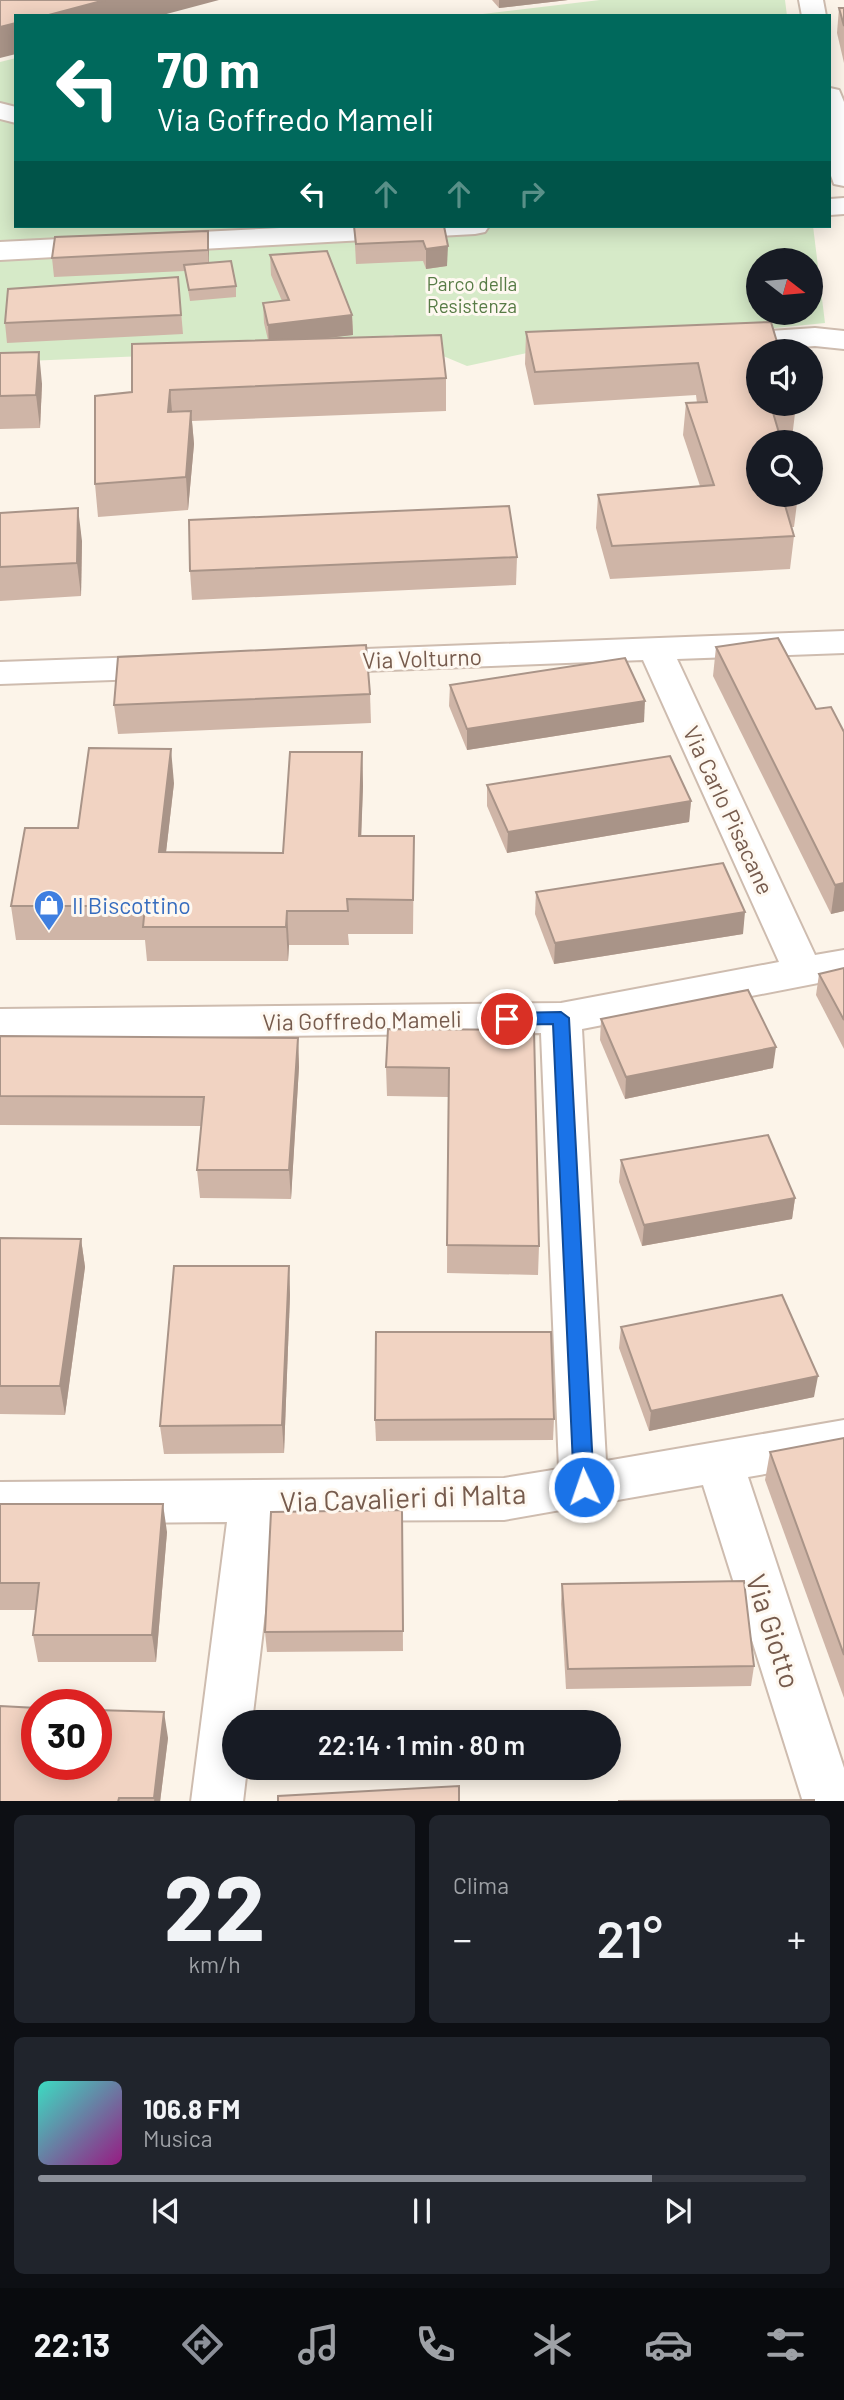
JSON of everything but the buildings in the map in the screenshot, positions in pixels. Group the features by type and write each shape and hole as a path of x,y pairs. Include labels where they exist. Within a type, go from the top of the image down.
{"street":[{"path":"836,111 839,171"},
{"path":"0,251 437,228"},
{"path":"695,345 815,337 844,340"},
{"name":"Via Volturno","path":"279,663 844,642"},
{"name":"Via Carlo Pisacane","path":"655,649 803,971"},
{"path":"0,673 195,666"},
{"name":"Via Goffredo Mameli","path":"0,1024 561,1018 844,964"},
{"path":"561,1018 584,1487"},
{"name":"Via Cavalieri di Malta","path":"0,1503 504,1499 844,1440"},
{"name":"Via Giotto","path":"719,1461 829,1801"},
{"path":"217,1801 254,1501"}],"green space":[{"path":"600,0 785,0 787,14 483,14"},
{"name":"Parco della Resistenza","path":"14,58 14,228 813,228 816,248 746,248 746,326 795,326 527,353 467,366 393,335 264,351 27,361 0,356 0,62"}],"place":[{"name":"Il Biscottino","path":"49,932"}],"route":[{"path":"507,1019 561,1018 584,1487"}]}
